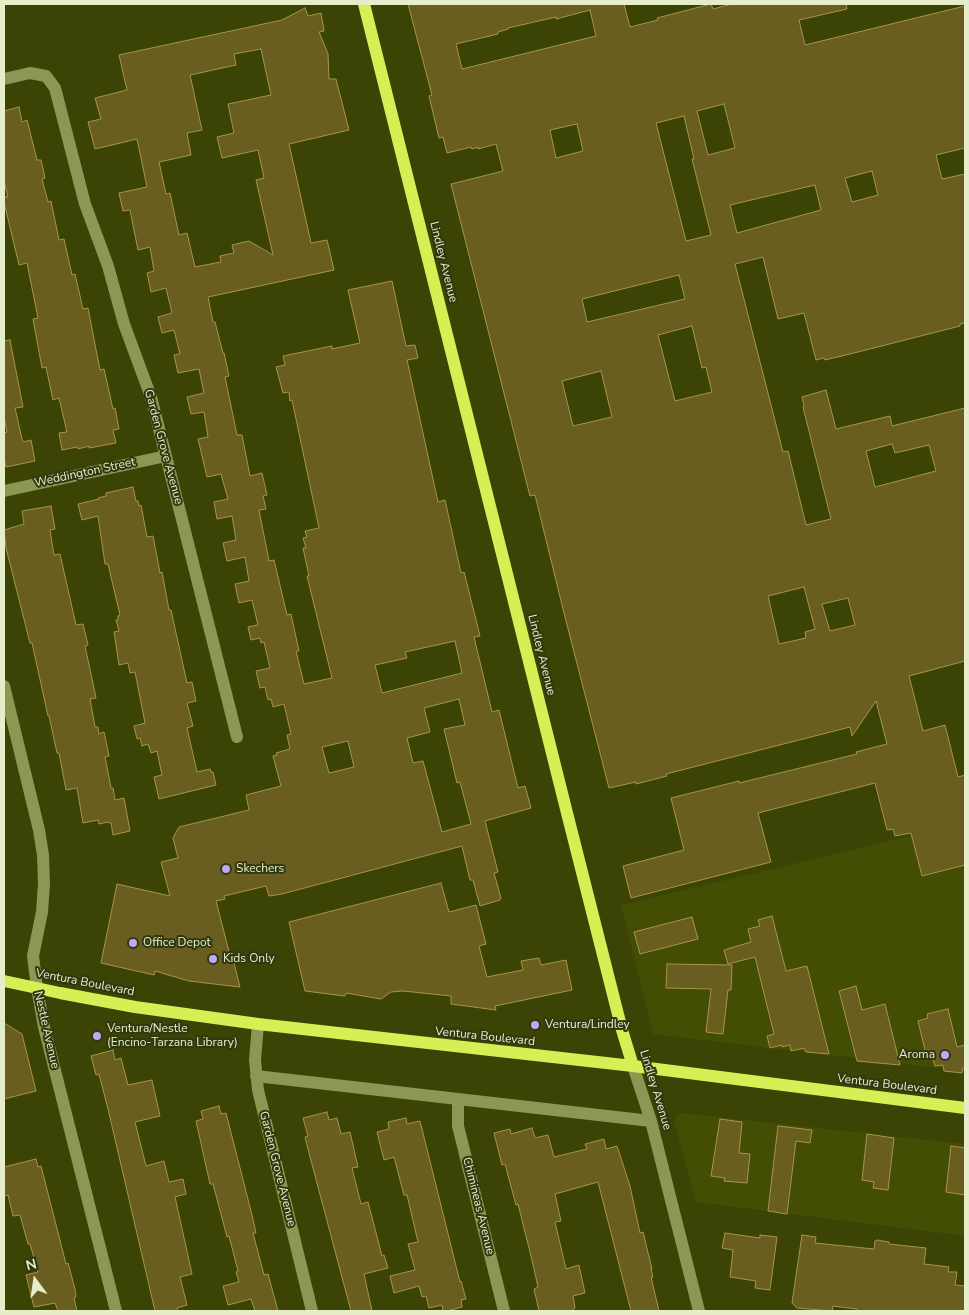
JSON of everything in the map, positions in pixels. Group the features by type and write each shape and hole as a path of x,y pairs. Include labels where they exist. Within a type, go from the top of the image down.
{"main road":[{"name":"Lindley Avenue","path":"364,4 566,809 633,1066"},
{"name":"Ventura Boulevard","path":"4,980 135,1007 258,1024 633,1066 965,1108"}],"street":[{"name":"Garden Grove Avenue","path":"4,79 30,74 46,76 55,88 85,204 108,266 124,324 152,397 237,737"},
{"name":"Weddington Street","path":"4,491 166,456"},
{"name":"Nestle Avenue","path":"4,686 39,830 43,855 44,884 42,912 33,956 37,988 44,1027 116,1311"},
{"name":"Garden Grove Avenue","path":"258,1024 255,1060 258,1090 312,1311"},
{"name":"Lindley Avenue","path":"633,1066 651,1121 699,1311"},
{"path":"256,1076 651,1121"},
{"name":"Chimineas Avenue","path":"458,1100 458,1126 504,1311"}],"shaded area":[{"path":"965,823 965,1071 653,1034 621,905"},
{"path":"682,1113 965,1144 965,1236 696,1202 674,1120 677,1115"}],"building":[{"path":"408,4 624,4 630,27 711,4 713,9 732,4 846,4 847,9 799,20 805,45 965,6 965,148 936,155 942,179 965,174 965,323 960,324 960,326 854,353 825,360 824,358 816,360 804,313 778,319 763,257 735,264 783,452 788,451 806,525 831,519 802,397 826,390 836,429 890,416 892,426 965,408 965,661 909,676 923,731 945,725 958,777 965,775 965,865 922,876 911,833 895,836 893,829 887,830 875,783 758,813 771,862 631,898 623,866 684,850 671,798 857,754 856,752 887,744 876,701 852,736 850,727 666,774 667,776 636,784 636,782 609,788 535,495 530,496 451,184 503,171 496,144 478,149 478,147 472,149 471,147 447,153 443,137 439,138 429,96 432,95","holes":["590,10 596,36 462,69 456,44 498,34 498,32 508,28 556,17 556,19","724,104 735,148 708,155 697,111","684,116 694,159 692,159 711,235 686,241 656,123","577,124 583,151 556,158 550,130","872,171 878,195 852,202 845,178","815,185 821,210 737,233 730,205","679,275 685,299 587,322 582,299","692,326 702,368 706,367 712,392 675,401 658,335","601,371 612,417 573,426 562,381","892,444 895,453 929,445 936,471 875,487 866,451","804,587 815,629 805,632 806,638 779,644 768,596","848,598 855,625 830,631 822,604"]},
{"path":"305,8 308,16 321,13 324,31 319,32 328,54 329,79 336,79 349,130 289,144 311,243 327,240 334,270 208,297 213,322 215,322 229,376 225,377 237,435 242,435 250,476 262,473 267,495 263,496 266,509 259,510 269,561 274,560 287,615 291,614 299,651 296,651 304,684 332,678 307,576 309,576 303,548 306,548 303,538 307,537 305,531 319,528 292,400 290,401 289,392 283,393 276,367 285,365 283,356 332,346 332,349 360,343 348,290 392,281 406,346 415,345 418,358 407,360 438,502 445,500 461,573 464,572 480,636 474,637 492,712 499,710 518,788 525,786 531,808 485,821 498,872 494,873 501,898 500,900 480,906 473,880 470,880 462,846 282,894 269,896 266,886 224,896 225,899 216,901 240,987 189,981 155,971 154,975 101,963 117,884 170,896 161,862 178,858 173,838 179,827 249,810 246,795 281,786 273,756 277,755 276,753 290,749 287,735 291,734 284,704 273,707 271,699 268,700 265,687 260,688 256,671 270,668 264,642 261,643 260,638 251,640 248,627 258,625 252,600 239,603 235,584 249,581 245,557 227,561 223,543 236,540 232,516 217,519 214,502 228,499 221,474 207,477 198,439 208,437 204,412 191,414 187,397 204,393 199,369 178,373 174,355 180,354 174,330 162,333 158,317 172,313 166,288 151,292 147,273 154,271 150,247 138,250 130,210 123,211 119,193 147,187 137,139 95,149 88,122 101,119 95,98 127,90 119,55 282,20","holes":["261,49 271,95 228,104 234,133 217,137 222,158 258,150 264,178 256,180 273,255 249,241 232,245 234,253 220,256 221,262 195,267 187,233 179,235 170,193 166,194 159,162 191,155 187,133 202,130 190,75 236,65 234,54","455,641 462,673 382,693 375,665 407,658 405,652","459,699 465,725 444,729 457,783 460,782 471,824 442,832 423,761 413,763 407,738 430,732 424,708","348,741 354,767 329,773 322,747"]},
{"path":"19,107 22,122 27,120 37,160 41,160 45,178 42,179 48,202 51,201 59,240 64,239 72,275 75,274 83,309 88,308 100,370 104,369 113,409 115,408 119,429 113,430 116,443 62,450 59,433 67,432 59,398 53,400 46,367 42,368 33,319 38,318 27,263 19,265 4,202 4,197 8,197 4,181 4,111"},
{"path":"10,340 23,407 15,408 23,442 31,440 35,461 6,467 4,458 4,433 7,432 4,417 4,341"},
{"path":"133,487 136,501 138,501 139,506 141,505 147,537 153,536 160,573 162,572 169,610 171,610 187,683 192,682 196,701 187,703 193,726 187,728 197,772 210,769 213,772 216,785 159,799 154,777 162,775 157,751 151,753 148,744 142,746 140,738 137,739 134,726 145,723 135,672 130,673 128,663 119,665 114,632 119,631 116,620 118,620 120,615 108,564 105,564 98,516 82,520 78,504 99,499 106,496 106,493"},
{"path":"51,506 55,529 50,530 54,555 60,554 76,625 83,624 88,645 85,646 96,698 90,699 95,727 98,727 99,734 104,732 109,756 105,757 115,800 124,798 130,831 113,835 111,823 99,824 98,820 83,823 77,788 66,790 59,753 57,753 32,643 30,643 6,548 4,530 24,524 22,511"},
{"path":"441,883 449,912 476,905 486,944 479,946 487,977 523,970 521,961 539,958 541,965 566,960 572,990 495,1006 496,1010 451,1004 451,996 403,991 391,992 381,999 346,993 345,996 305,991 289,922"},
{"path":"772,916 786,971 807,966 829,1054 806,1052 804,1048 791,1051 790,1045 770,1048 767,1036 774,1034 755,957 728,964 724,950 751,942 748,929 760,926 758,920"},
{"path":"692,917 698,939 640,954 634,932"},
{"path":"667,964 732,965 731,990 728,990 723,1034 706,1032 711,989 666,988"},
{"path":"856,986 862,1010 885,1004 900,1065 857,1061 839,991"},
{"path":"948,1009 957,1047 965,1045 965,1068 963,1068 962,1073 944,1071 943,1065 935,1066 931,1053 926,1054 918,1021 928,1018 927,1014"},
{"path":"4,1023 22,1034 36,1091 4,1099"},
{"path":"113,1050 115,1060 121,1058 128,1085 152,1080 160,1116 135,1122 146,1166 164,1161 169,1182 183,1179 186,1194 175,1197 192,1274 180,1277 187,1305 177,1308 178,1311 155,1311 108,1109 99,1074 96,1075 91,1056"},
{"path":"219,1106 221,1114 226,1113 252,1215 256,1233 253,1233 264,1275 268,1274 278,1311 255,1311 251,1299 228,1305 223,1286 239,1282 236,1272 238,1271 213,1184 210,1184 196,1121 203,1119 201,1111"},
{"path":"327,1112 329,1120 337,1118 341,1134 350,1132 358,1167 352,1168 361,1204 368,1202 382,1256 384,1255 388,1268 364,1274 372,1311 351,1311 305,1137 308,1136 303,1118"},
{"path":"406,1118 407,1124 420,1121 460,1282 466,1299 461,1300 462,1307 447,1311 443,1311 442,1305 429,1308 426,1296 422,1297 419,1286 394,1293 390,1276 415,1270 408,1244 418,1242 407,1195 404,1195 394,1157 384,1160 377,1132 389,1129 388,1122"},
{"path":"720,1119 742,1122 739,1153 750,1154 747,1183 724,1181 725,1178 711,1176"},
{"path":"778,1126 812,1130 810,1143 796,1141 787,1214 768,1211"},
{"path":"532,1128 535,1138 548,1135 554,1157 587,1149 585,1144 604,1139 606,1149 617,1146 630,1186 640,1233 643,1232 659,1311 631,1311 598,1182 555,1194 561,1221 555,1222 566,1269 579,1265 585,1293 573,1296 575,1308 573,1311 539,1311 534,1289 538,1287 518,1204 516,1205 505,1164 502,1165 494,1133 510,1129 511,1134"},
{"path":"867,1134 894,1138 888,1190 873,1188 874,1182 862,1180"},
{"path":"951,1146 965,1148 965,1195 946,1192"},
{"path":"36,1159 38,1167 41,1166 66,1264 68,1263 75,1289 76,1297 74,1298 77,1311 58,1311 55,1303 34,1307 26,1275 38,1272 20,1215 13,1216 8,1195 4,1196 4,1167"},
{"path":"725,1233 760,1238 760,1235 777,1237 770,1290 755,1288 756,1281 730,1277 733,1250 722,1248"},
{"path":"802,1235 816,1237 815,1243 874,1249 875,1241 877,1240 889,1242 889,1244 926,1248 924,1264 949,1267 948,1272 957,1272 955,1285 965,1286 965,1311 857,1311 857,1309 833,1306 832,1311 797,1308 792,1303"}],"place":[{"name":"Skechers","path":"226,869"},
{"name":"Office Depot","path":"133,943"},
{"name":"Kids Only","path":"213,959"},
{"name":"Ventura/Lindley","path":"535,1025"},
{"name":"Ventura/Nestle (Encino-Tarzana Library)","path":"97,1036"},
{"name":"Aroma","path":"945,1055"}]}
